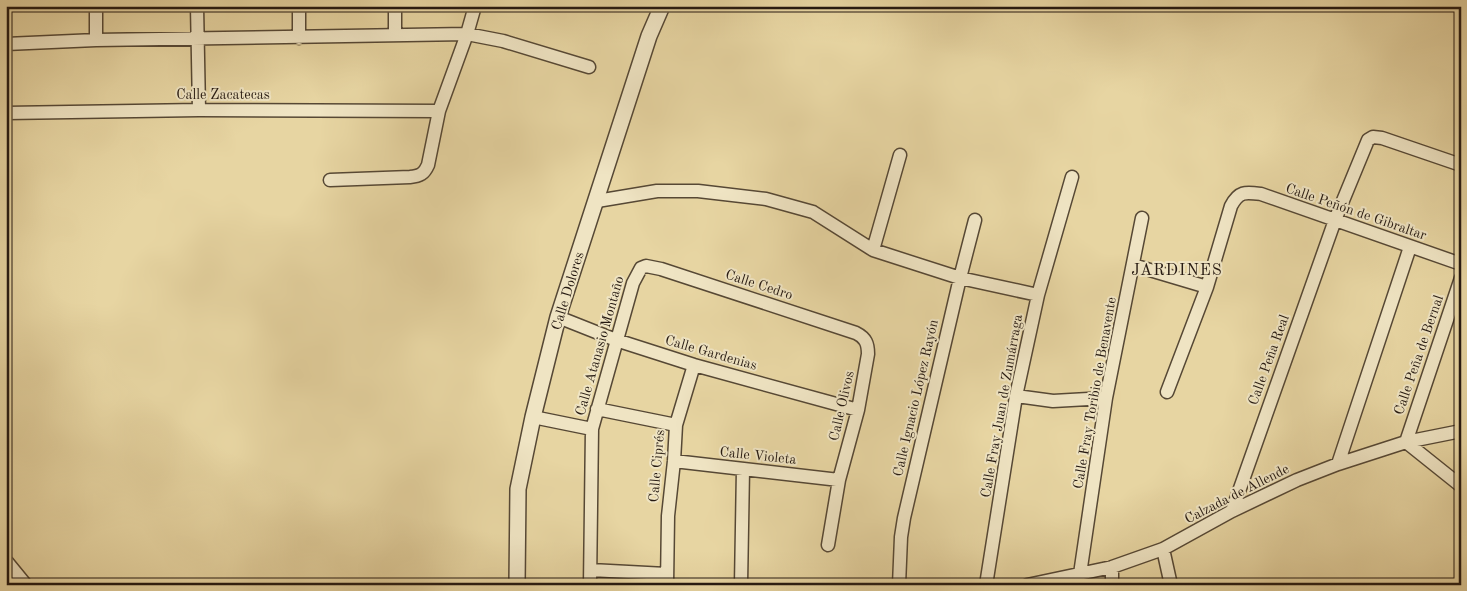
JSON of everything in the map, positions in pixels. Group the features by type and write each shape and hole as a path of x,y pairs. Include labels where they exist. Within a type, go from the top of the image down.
{"street":[{"path":"96,6 96,40"},
{"path":"197,6 199,110"},
{"path":"298,6 299,38"},
{"path":"395,6 395,35"},
{"path":"330,180 410,177 422,174 428,165 439,110 467,34 475,6"},
{"name":"Calle Dolores","path":"517,585 518,489 558,317 649,36 662,6"},
{"path":"6,44 96,40 467,34 503,41 589,67"},
{"name":"Calle Zacatecas","path":"6,113 199,110 439,110"},
{"name":"Calle Peña Real","path":"1232,510 1335,220 1368,140 1372,137 1382,138 1461,165"},
{"path":"873,250 900,156"},
{"name":"Calle Fray Juan de Zumárraga","path":"986,585 1016,396 1038,295 1072,177"},
{"path":"597,201 665,191 698,191 766,199 813,212 873,250 960,278 1038,295"},
{"name":"Calle Peñón de Gibraltar","path":"1207,287 1231,206 1240,194 1249,193 1261,194 1461,264"},
{"name":"Calle Fray Toribio de Benavente","path":"1080,574 1106,398 1142,218"},
{"name":"Calle Ignacio López Rayón","path":"899,585 901,537 904,518 975,220"},
{"path":"1338,464 1410,247"},
{"path":"1133,265 1207,287 1167,392"},
{"name":"Calle Cedro","path":"642,268 646,266 661,269 856,333 865,339"},
{"name":"Calle Atanasio Montaño","path":"590,585 592,429 633,283 642,268"},
{"name":"Calle Peña de Bernal","path":"1406,442 1461,278"},
{"name":"Calle Gardenias","path":"558,317 616,340 858,410"},
{"name":"Calle Olivos","path":"828,545 839,480 858,410 868,354 868,346 865,339"},
{"name":"Calle Ciprés","path":"667,579 670,488 676,425 694,364"},
{"path":"1016,396 1053,401 1106,398"},
{"path":"597,408 676,425"},
{"path":"534,417 592,429"},
{"name":"Calzada de Allende","path":"1028,585 1112,567 1163,549 1232,510 1338,464 1406,442 1461,431"},
{"path":"1406,442 1461,486"},
{"name":"Calle Violeta","path":"674,461 839,480"},
{"path":"741,585 743,469"},
{"path":"1163,549 1172,585"},
{"path":"6,563 24,585"},
{"path":"1112,567 1112,585"},
{"path":"591,570 667,579"}],"district":[{"name":"JARDINES","path":"1177,271"}]}
